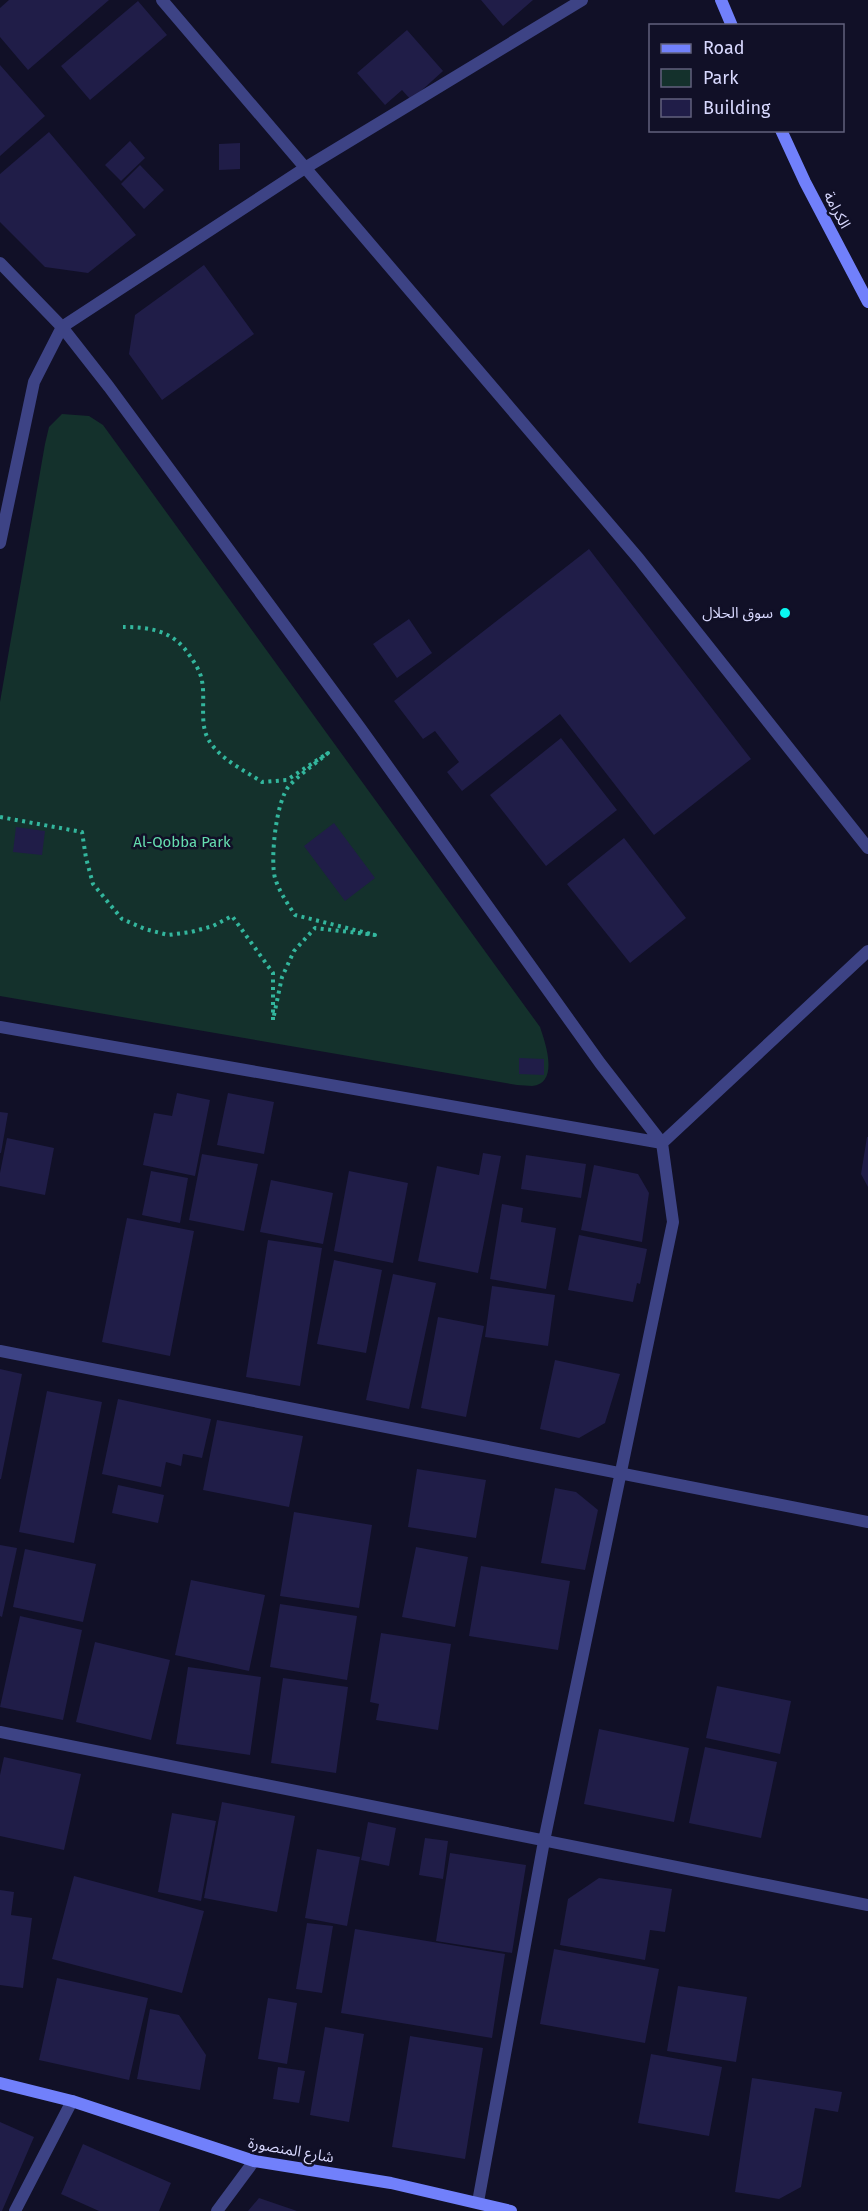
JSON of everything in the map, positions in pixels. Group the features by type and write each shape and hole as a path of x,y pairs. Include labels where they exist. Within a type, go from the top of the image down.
{"main road":[{"path":"721,0 731,24"},
{"name":"الكرامة","path":"782,132 805,182 868,302"},
{"name":"شارع المنصورة","path":"0,2083 72,2101 254,2161 391,2183 511,2211"}],"street":[{"path":"162,0 639,559 868,848"},
{"path":"0,543 34,382 62,327 305,168 582,0"},
{"path":"0,263 62,327 109,387 361,729 600,1063 662,1143 673,1222 544,1841 478,2202"},
{"path":"662,1143 868,951"},
{"path":"0,1027 662,1143"},
{"path":"0,1351 868,1522"},
{"path":"0,1732 868,1905"},
{"path":"15,2211 72,2101"},
{"path":"217,2211 254,2161"}],"path":[{"path":"0,817 82,832 93,884 122,919 145,929 168,935 191,932 213,926 232,916 273,973 273,1020 282,977 294,951 315,928 375,935 295,915 281,893 274,875 276,823 280,800 288,787 328,753 287,780 262,782 215,749 205,732 202,679 194,661 181,642 159,631 140,627 123,627"}],"green space":[{"name":"Al-Qobba Park","path":"62,414 89,416 103,425 540,1027 548,1061 546,1078 541,1083 532,1086 517,1085 0,996 0,702 45,444 49,427"}],"building":[{"path":"9,0 109,0 28,70 0,37 0,8"},
{"path":"481,0 533,0 503,26"},
{"path":"138,1 167,35 90,100 61,66"},
{"path":"407,30 443,71 411,100 402,90 385,105 357,73"},
{"path":"0,65 45,116 0,156"},
{"path":"49,132 136,235 88,273 45,267 0,222 0,174"},
{"path":"130,141 145,158 121,181 105,165"},
{"path":"240,143 240,169 219,170 219,144"},
{"path":"140,165 164,190 144,209 121,184"},
{"path":"204,265 254,334 162,400 129,354 135,315"},
{"path":"589,549 751,759 654,835 560,714 462,791 447,772 459,762 435,731 423,739 394,701"},
{"path":"409,619 432,653 397,678 373,644"},
{"path":"561,738 617,810 546,866 490,795"},
{"path":"334,823 375,878 345,901 304,846"},
{"path":"16,827 45,831 42,855 13,852"},
{"path":"624,838 686,918 630,963 567,884"},
{"path":"519,1058 544,1059 544,1075 519,1074"},
{"path":"177,1093 210,1100 195,1176 143,1165 154,1113 172,1116"},
{"path":"228,1093 274,1102 264,1154 217,1145"},
{"path":"0,1112 8,1113 1,1153 0,1153"},
{"path":"868,1137 868,1187 861,1174"},
{"path":"7,1138 54,1148 45,1195 0,1186 0,1173"},
{"path":"483,1153 501,1156 478,1273 418,1261 437,1166 479,1175"},
{"path":"202,1154 258,1164 244,1231 189,1220"},
{"path":"526,1155 586,1164 581,1198 521,1189"},
{"path":"594,1165 638,1174 649,1193 642,1242 581,1230"},
{"path":"151,1171 188,1178 180,1223 142,1215"},
{"path":"349,1171 408,1183 393,1263 334,1251"},
{"path":"271,1180 333,1193 323,1244 260,1232"},
{"path":"502,1204 523,1208 521,1222 556,1228 546,1289 490,1279"},
{"path":"127,1218 194,1231 170,1356 102,1342"},
{"path":"579,1235 647,1249 640,1284 637,1283 633,1302 568,1290"},
{"path":"268,1240 322,1248 300,1386 246,1377"},
{"path":"334,1260 382,1270 366,1353 317,1344"},
{"path":"393,1274 436,1283 409,1409 366,1400"},
{"path":"492,1286 555,1295 548,1346 485,1337"},
{"path":"438,1317 484,1326 466,1417 421,1408"},
{"path":"555,1360 620,1374 605,1423 579,1438 540,1429"},
{"path":"0,1369 22,1374 1,1479 0,1479"},
{"path":"47,1391 102,1402 74,1543 19,1532"},
{"path":"118,1399 211,1419 202,1458 183,1454 181,1466 166,1462 161,1487 102,1474"},
{"path":"217,1420 303,1436 289,1507 203,1490"},
{"path":"417,1469 486,1480 476,1538 408,1527"},
{"path":"118,1485 164,1495 158,1523 112,1513"},
{"path":"555,1488 576,1492 598,1510 585,1570 541,1563"},
{"path":"294,1512 372,1525 359,1608 280,1596"},
{"path":"0,1545 17,1548 2,1617 0,1616"},
{"path":"416,1547 468,1557 455,1627 402,1617"},
{"path":"25,1549 96,1564 83,1622 13,1607"},
{"path":"481,1566 570,1581 558,1650 469,1636"},
{"path":"191,1580 265,1595 249,1671 175,1655"},
{"path":"280,1604 357,1616 347,1680 270,1667"},
{"path":"20,1616 82,1630 63,1720 0,1707"},
{"path":"381,1633 451,1644 438,1730 376,1720 379,1704 370,1702"},
{"path":"95,1642 170,1660 151,1740 76,1722"},
{"path":"188,1667 261,1677 250,1755 176,1744"},
{"path":"283,1678 348,1687 336,1773 271,1763"},
{"path":"717,1686 791,1701 780,1754 706,1738"},
{"path":"599,1729 689,1748 674,1822 584,1804"},
{"path":"705,1747 777,1762 761,1838 689,1823"},
{"path":"4,1757 81,1774 64,1850 0,1836 0,1775"},
{"path":"222,1802 295,1816 277,1912 204,1898"},
{"path":"172,1813 216,1821 201,1901 158,1892"},
{"path":"368,1822 396,1828 389,1866 361,1860"},
{"path":"425,1838 448,1841 443,1879 419,1875"},
{"path":"317,1849 360,1857 347,1926 305,1918"},
{"path":"450,1853 526,1865 512,1953 436,1941"},
{"path":"74,1876 204,1911 182,1993 52,1959"},
{"path":"599,1878 672,1889 665,1932 650,1930 645,1960 560,1945 568,1899"},
{"path":"0,1890 14,1892 11,1915 32,1918 23,1988 0,1985"},
{"path":"307,1923 333,1926 322,1993 296,1989"},
{"path":"355,1929 505,1954 492,2038 341,2013"},
{"path":"554,1949 659,1969 645,2043 540,2024"},
{"path":"57,1978 148,1998 129,2080 39,2060"},
{"path":"678,1986 747,1997 736,2062 667,2051"},
{"path":"268,1998 297,2003 287,2064 258,2059"},
{"path":"150,2009 179,2015 206,2055 200,2090 137,2079"},
{"path":"325,2027 364,2034 349,2122 310,2115"},
{"path":"410,2036 483,2048 465,2159 392,2147"},
{"path":"651,2054 722,2067 709,2136 638,2123"},
{"path":"278,2067 305,2071 299,2103 273,2099"},
{"path":"752,2078 842,2092 838,2112 815,2108 801,2187 779,2199 735,2192"},
{"path":"0,2122 34,2137 2,2211 0,2211"},
{"path":"83,2144 171,2183 159,2211 99,2211 61,2194"},
{"path":"259,2198 297,2211 248,2211"}],"place":[{"name":"سوق الحلال","path":"785,613"}]}
